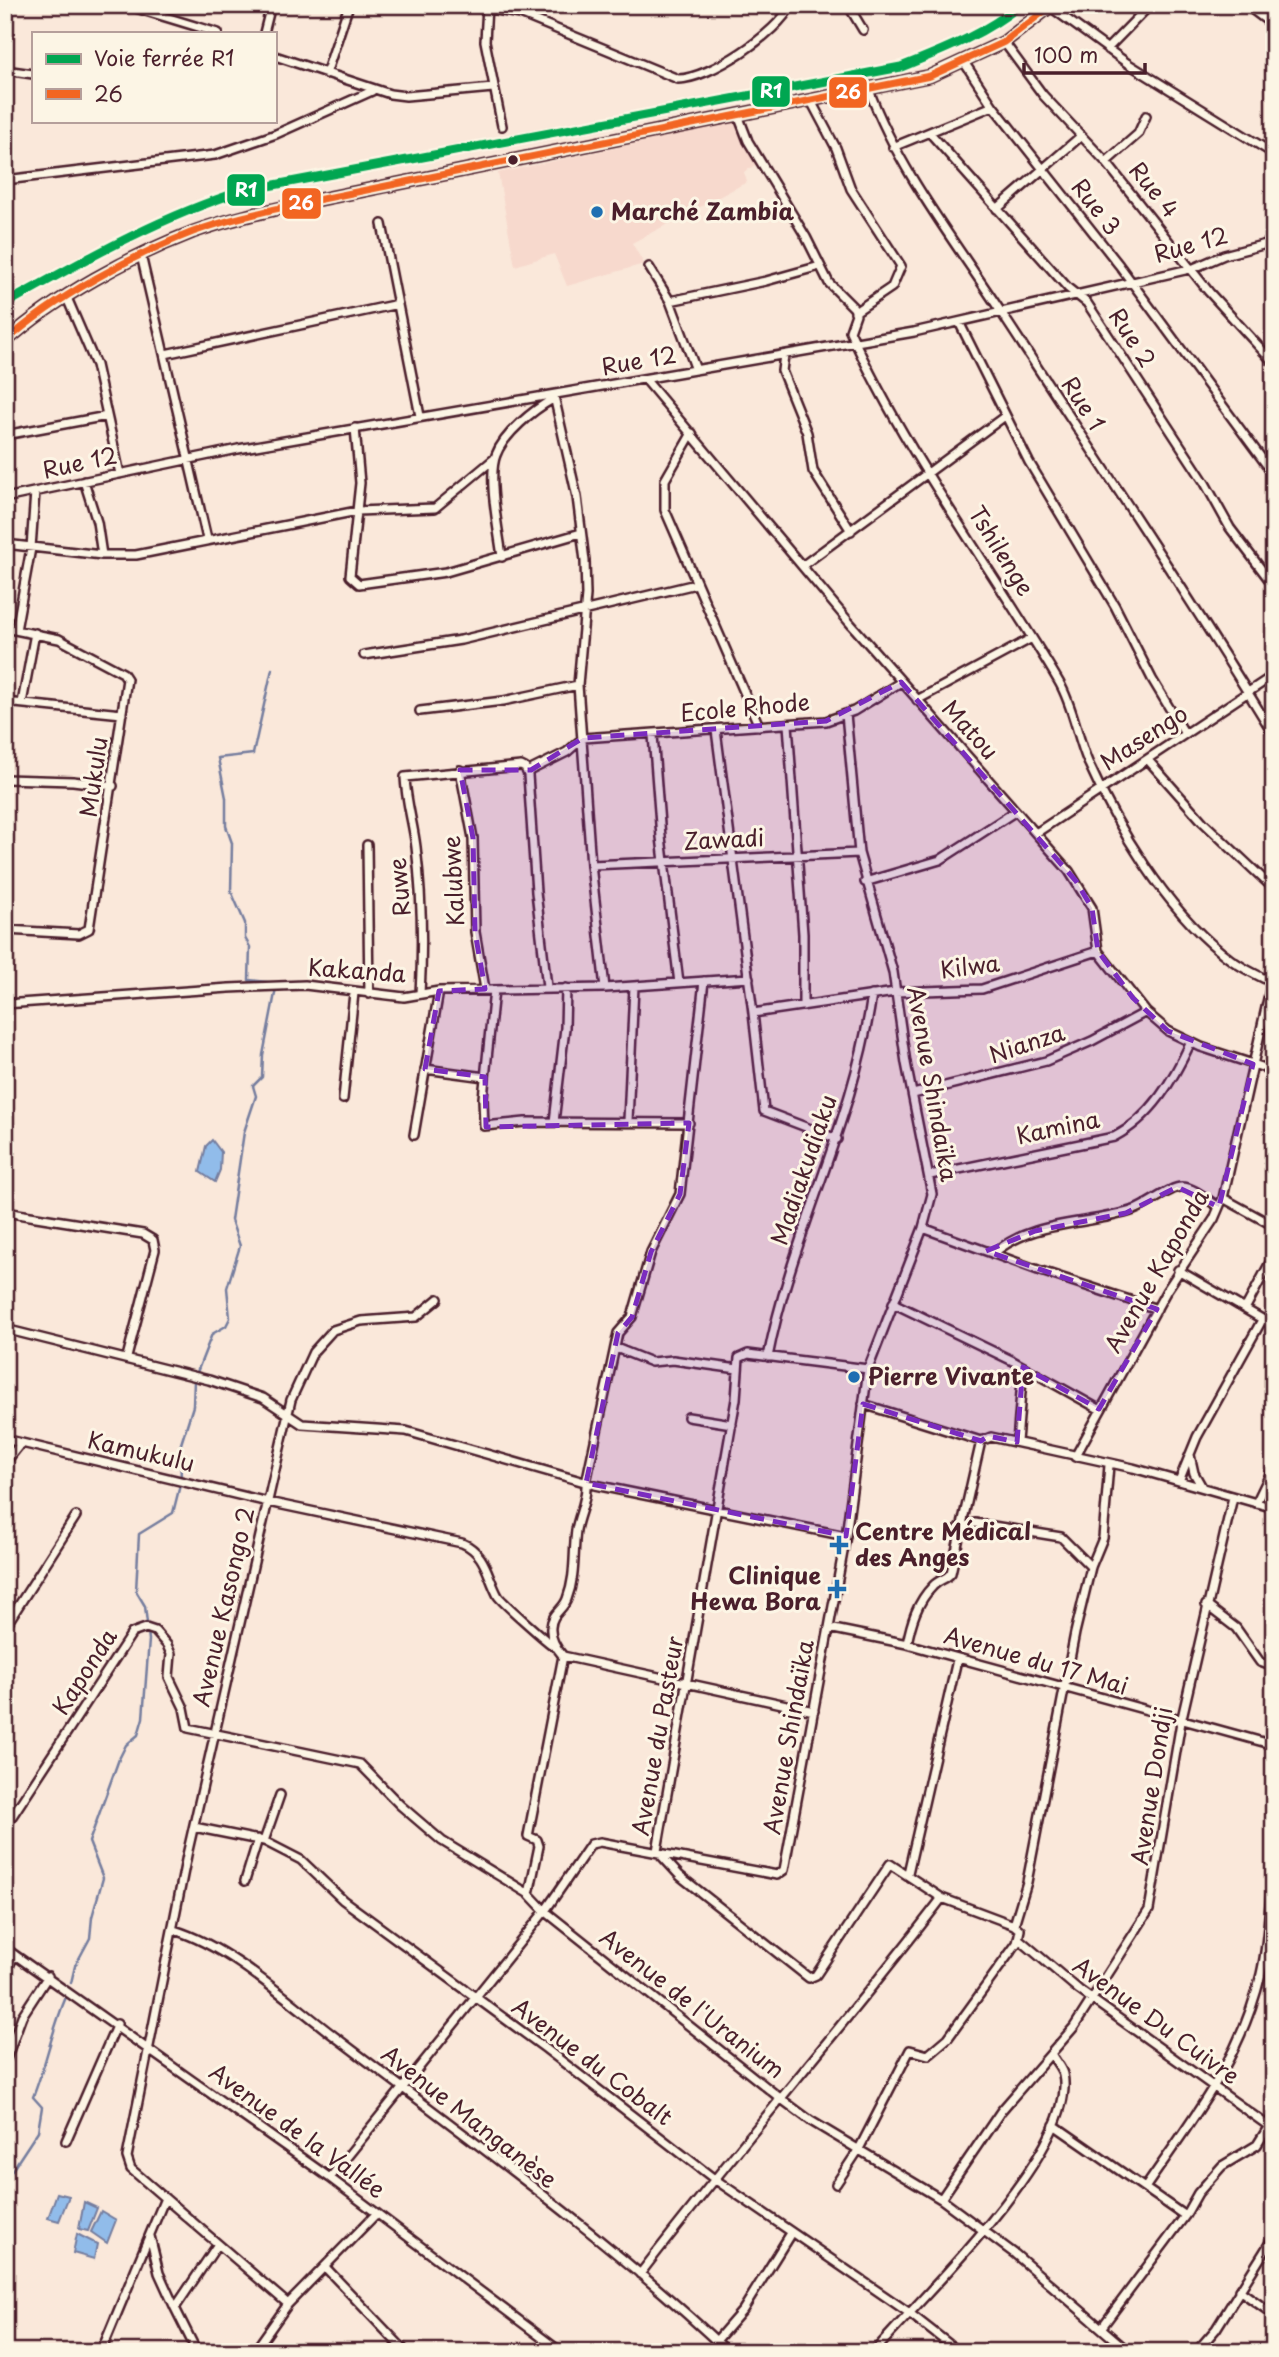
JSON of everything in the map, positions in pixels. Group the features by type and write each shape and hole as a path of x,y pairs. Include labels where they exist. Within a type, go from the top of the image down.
{"main road":[{"path":"5,342 67,298 141,255 229,221 312,201 930,76 1004,43 1050,6"}],"street":[{"path":"5,19 8,5"},
{"path":"126,5 214,32"},
{"path":"264,32 271,5"},
{"path":"326,74 349,5"},
{"path":"464,5 487,6 520,14 667,77 683,79 706,73 773,29 786,17 791,5"},
{"path":"520,14 529,5"},
{"path":"848,5 863,30"},
{"path":"1107,49 1150,5"},
{"path":"1246,5 1274,26"},
{"path":"487,6 485,32 493,89 502,126"},
{"path":"1050,6 1107,49 1274,155"},
{"name":"Rue 4","path":"1004,43 1043,95 1106,162 1274,363"},
{"path":"276,56 372,91 406,96 493,89"},
{"name":"Rue 3","path":"964,62 993,106 1131,281 1274,475"},
{"path":"5,70 32,74"},
{"name":"Rue 1","path":"869,90 892,147 1110,481 1169,565 1274,735"},
{"path":"5,180 215,155 276,134 372,91"},
{"path":"738,115 748,141 806,236 833,288 855,312 892,287 901,266 850,189 836,148 811,101"},
{"path":"892,147 993,106"},
{"path":"1106,162 1138,134 1146,116"},
{"name":"Rue 2","path":"930,133 997,209 1087,303 1205,483 1230,528 1274,586"},
{"path":"997,209 1081,136"},
{"path":"382,223 420,416"},
{"name":"Rue 12","path":"5,498 190,459 420,416 553,398 645,379 856,343 1192,268 1274,242"},
{"path":"141,255 207,539"},
{"path":"670,301 766,281 820,266"},
{"path":"649,267 670,301 696,370"},
{"path":"67,298 90,349 120,474"},
{"path":"165,354 398,304"},
{"name":"Tshilenge","path":"855,312 850,331 856,343 928,473 1063,691 1078,736 1101,789 1139,854 1196,929 1233,961 1271,982"},
{"path":"959,321 1004,416 1053,505 1115,606 1152,679 1185,734"},
{"path":"784,355 782,371 807,433 816,480 851,531"},
{"name":"Matou","path":"645,379 901,682 1069,871 1088,900 1098,951 1146,1012 1168,1031 1191,1042 1274,1071"},
{"path":"5,544 102,555 136,555 357,511 435,508 494,459 514,431 553,398 577,497 586,580 578,685 591,865 605,988"},
{"path":"5,435 107,416"},
{"path":"802,566 1004,416"},
{"path":"355,428 360,462 350,576 359,584 446,572 502,558 580,533"},
{"path":"692,433 665,480 663,499 696,584 759,726"},
{"path":"494,459 494,489 502,558"},
{"path":"84,481 97,522 102,555"},
{"path":"16,630 31,548 35,492"},
{"path":"364,655 461,640 696,584"},
{"name":"Mukulu","path":"5,628 59,639 125,675 127,679 113,786 88,931 79,934 5,930"},
{"path":"22,704 35,633"},
{"path":"917,700 1032,638"},
{"name":"Masengo","path":"1035,833 1274,675"},
{"name":"Ecole Rhode","path":"583,738 653,735 826,720 846,715 901,682"},
{"path":"420,710 503,701 578,685"},
{"path":"5,702 122,714"},
{"name":"Avenue Shindaïka","path":"657,1851 777,1875 785,1867 846,1536 868,1369 923,1228 932,1194 888,951 865,882 859,853 846,715"},
{"path":"788,724 803,934 803,1006"},
{"path":"716,730 764,1111 837,1139"},
{"path":"653,735 664,862 679,983"},
{"path":"527,772 566,752 583,738"},
{"path":"1148,760 1203,822 1274,889"},
{"path":"460,770 521,766 527,772 547,987"},
{"name":"Ruwe","path":"421,994 423,923 413,824 406,804 405,777 460,770"},
{"name":"Kalubwe","path":"460,770 473,838 475,932 485,989"},
{"path":"5,779 65,780 113,786"},
{"path":"865,882 940,860 1016,811"},
{"path":"367,845 369,994"},
{"name":"Zawadi","path":"591,865 859,853"},
{"name":"Kilwa","path":"753,1013 895,992 982,989 1027,977 1098,951"},
{"name":"Avenue Kaponda","path":"1075,1457 1099,1409 1178,1270 1223,1198 1274,972"},
{"name":"Kakanda","path":"5,1004 177,990 283,988 306,985 354,993 404,997 439,991 605,988 748,978"},
{"path":"555,1647 552,1621 566,1601 575,1570 577,1528 586,1503 586,1483 618,1333 632,1317 651,1252 680,1194 704,981"},
{"path":"628,1121 634,986"},
{"path":"554,1122 565,1028 566,988"},
{"path":"494,990 482,1119 485,1126 554,1122 689,1123"},
{"path":"414,1135 439,991"},
{"path":"343,1099 354,993"},
{"name":"Madiakudiaku","path":"768,1357 784,1288 837,1139 862,1053 872,995"},
{"name":"Nianza","path":"913,1094 1046,1061 1093,1041 1146,1012"},
{"name":"Kamina","path":"930,1175 1114,1137 1135,1123 1154,1105 1191,1042"},
{"path":"425,1069 485,1077"},
{"path":"993,1254 1018,1236 1078,1220 1126,1213 1177,1187 1189,1188 1219,1207"},
{"path":"1223,1198 1274,1226"},
{"path":"5,1212 143,1234 153,1240 155,1250 127,1357"},
{"path":"923,1228 1157,1309"},
{"path":"1245,1309 1274,1255"},
{"path":"1178,1270 1274,1326"},
{"name":"Avenue Kasongo 2","path":"288,2304 127,2163 148,2046 194,1827 286,1414 306,1364 324,1337 333,1329 361,1321 416,1317 438,1299"},
{"path":"893,1303 1023,1367 1099,1409"},
{"path":"1179,1481 1189,1453 1262,1320"},
{"path":"5,1329 127,1357 263,1398 306,1425 406,1431 586,1483 846,1536"},
{"path":"616,1348 651,1362 673,1360 738,1369 739,1359 743,1355 868,1369"},
{"path":"1017,1442 1023,1367"},
{"name":"Avenue du Pasteur","path":"738,1369 732,1424 689,1683 657,1851 680,1876 811,1979 888,1865 895,1865 908,1873"},
{"path":"863,1404 981,1441 990,1437 1017,1442 1202,1486 1274,1508"},
{"path":"688,1417 732,1424"},
{"name":"Kamukulu","path":"5,1439 268,1502 469,1546 488,1568 500,1599 523,1617 541,1639 555,1647 563,1656"},
{"path":"907,1644 912,1620 923,1598 950,1573 981,1441"},
{"path":"5,1463 21,1443"},
{"path":"1189,1453 1194,1472 1202,1486"},
{"path":"1014,1925 1027,1882 1091,1567 1103,1538 1110,1465"},
{"path":"1256,1503 1274,1466"},
{"name":"Avenue Dondji","path":"941,2199 1001,2112 1052,2055 1092,2000 1146,1918 1153,1902 1181,1722 1233,1497"},
{"path":"5,1627 76,1516"},
{"path":"959,1528 975,1523 1061,1537 1091,1567"},
{"path":"1206,1605 1236,1628 1260,1662 1274,1667"},
{"name":"Avenue du 17 Mai","path":"828,1628 907,1644 1181,1722 1274,1745"},
{"name":"Kaponda","path":"5,1827 132,1633 138,1629 155,1631 167,1645 171,1654 169,1676 184,1708 188,1728 214,1733"},
{"path":"529,1894 539,1846 537,1840 528,1836 563,1656 814,1711"},
{"path":"836,2184 859,2149 910,2050 928,2055 942,2045 1018,1939 1020,1930 1014,1925 942,1898 908,1873 957,1660"},
{"name":"Avenue de l'Uranium","path":"214,1733 360,1764 386,1787 400,1805 442,1841 529,1894 545,1911 780,2098 941,2199 1102,2327 1129,2352"},
{"path":"245,1881 280,1795"},
{"name":"Avenue du Cobalt","path":"194,1827 261,1840 301,1860 343,1900 546,2049 713,2178 908,2312 959,2352"},
{"path":"330,2178 545,1911 593,1843 657,1851"},
{"path":"1145,2188 1215,2089 1240,2037 1257,1988 1265,1954 1274,1873"},
{"path":"640,2274 713,2178 881,1978 942,1898"},
{"name":"Avenue Manganèse","path":"174,1930 202,1941 228,1958 402,2088 640,2274 728,2352"},
{"name":"Avenue Du Cuivre","path":"1018,1939 1092,2000 1272,2128"},
{"name":"Avenue de la Vallée","path":"5,1948 117,2024 330,2178 561,2352"},
{"path":"5,1972 15,1955"},
{"path":"5,2062 22,2016 48,1976"},
{"path":"66,2141 117,2024"},
{"path":"874,2352 1010,2200 1054,2126 1063,2099 1063,2072 1052,2055"},
{"path":"1054,2126 1185,2216"},
{"path":"1102,2327 1185,2216 1198,2193 1222,2166 1257,2145 1272,2128"},
{"path":"102,2352 165,2198"},
{"path":"254,2352 288,2304 376,2214"},
{"path":"716,2341 743,2310 791,2233"},
{"path":"150,2235 159,2273 197,2352"},
{"path":"1196,2352 1216,2329 1274,2236"},
{"path":"175,2308 218,2244"},
{"path":"325,2267 406,2352"},
{"path":"1239,2290 1274,2315"}],"highlighted area":[{"path":"901,682 1076,881 1092,908 1098,951 1133,998 1168,1031 1253,1064 1219,1207 1177,1187 1126,1213 1035,1231 986,1251 1157,1309 1099,1409 1023,1367 1017,1442 988,1436 981,1441 863,1404 846,1536 586,1483 618,1333 632,1317 651,1252 680,1194 689,1123 486,1127 485,1077 425,1069 439,991 485,989 475,932 473,838 460,770 531,770 583,738 826,721"}],"shaded area":[{"name":"Marché Zambia","path":"735,122 758,163 744,172 747,182 632,243 644,264 567,286 554,254 515,266 498,173"}],"water":[{"path":"212,1140 221,1152 220,1170 215,1182 200,1172 206,1146"},
{"path":"57,2193 69,2196 59,2221 48,2218"},
{"path":"84,2202 97,2208 88,2231 79,2229"},
{"path":"101,2211 116,2220 107,2243 91,2232"},
{"path":"77,2234 97,2244 94,2259 73,2253"}],"waterway":[{"path":"71,1983 75,1966 90,1938 92,1917 103,1878 89,1842 119,1759 126,1745 138,1735 143,1718 149,1640 145,1606 136,1591 139,1534 173,1513 181,1481 180,1447 193,1406 194,1380 212,1334 226,1326 230,1318 227,1288 240,1246 231,1220 244,1132 256,1096 253,1086 262,1077 263,1055 277,983 249,980 250,947 245,938 245,923 231,891 232,843 226,826 226,798 218,758 253,754 272,669"},
{"path":"5,2181 38,2131 42,2107 33,2097 66,1997"}],"rail line":[{"name":"R1","path":"5,304 150,227 242,191 901,67 978,33 1020,5"}],"transit line":[{"name":"26","path":"5,342 47,309 94,279 169,242 208,227 312,201 930,76 1004,42 1052,5"}],"place":[{"name":"Marché Zambia","path":"597,212"},
{"name":"Pierre Vivante","path":"854,1377"},
{"name":"Centre Médical des Anges","path":"839,1545"},
{"name":"Clinique Hewa Bora","path":"837,1589"}]}
